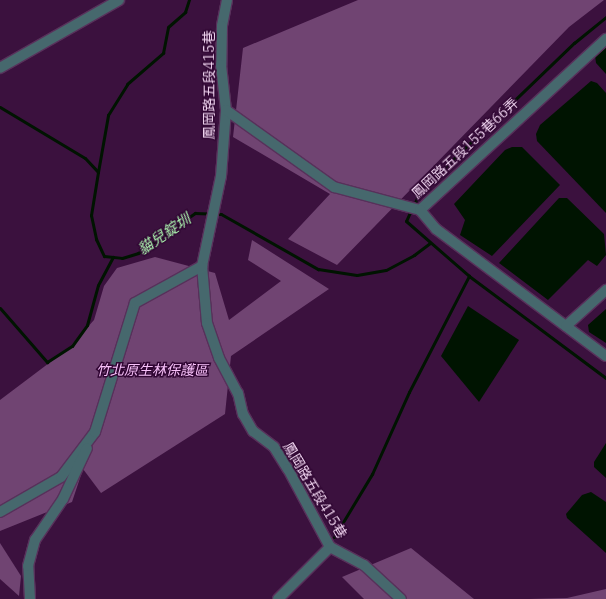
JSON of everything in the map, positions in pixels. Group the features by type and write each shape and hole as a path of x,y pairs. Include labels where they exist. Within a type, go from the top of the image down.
{"street":[{"path":"0,68 119,0"},
{"name":"鳳岡路五段415巷","path":"228,0 222,26 221,65 226,110 221,176 213,208 202,266 207,323 219,358 238,393 243,414 253,431 274,447 288,469 330,548 364,566 401,599"},
{"name":"鳳岡路五段155巷66弄","path":"226,110 334,187 420,210 606,39"},
{"path":"420,210 436,229 606,356"},
{"path":"30,599 28,566 35,540 71,484 95,432 135,303 202,266"},
{"path":"566,326 606,290"},
{"path":"0,512 61,477 95,432"},
{"path":"278,599 330,548"}],"green space":[{"path":"358,0 604,0 569,27 337,265 288,239 330,194 233,137 243,48"},
{"name":"竹北原生林保護區","path":"252,240 329,289 231,356 225,414 101,493 83,469 72,502 0,531 0,400 69,348 94,320 104,286 117,268 155,257 215,273 229,320 281,281 248,260"},
{"path":"0,543 21,576 19,596 0,579"},
{"path":"411,548 474,599 364,599 342,577"},
{"path":"606,589 606,599 529,599 567,598"}],"shaded area":[{"path":"606,45 606,74 596,63 595,55"},
{"path":"591,81 597,83 606,93 606,213 537,141 536,134 540,125"},
{"path":"512,147 522,147 560,185 492,256 460,235 465,220 454,204 505,150"},
{"path":"559,198 567,198 604,234 606,255 597,266 588,260 548,300 499,263"},
{"path":"468,306 519,340 479,402 441,356"},
{"path":"606,309 606,343 589,332 588,325"},
{"path":"606,443 606,478 594,467 594,462"},
{"path":"591,492 606,502 606,553 567,518 566,514 582,495"}],"waterway":[{"path":"98,172 108,115 127,84 163,53 168,27 185,12 189,0"},
{"path":"414,205 420,191 574,43 606,17"},
{"name":"貓兒錠圳","path":"0,107 85,158 98,172 91,215 96,239 104,256 122,258 138,253 195,213 221,214 318,269 357,275 386,270 414,255 430,243"},
{"path":"411,210 406,221 469,276 606,378"},
{"path":"0,308 47,362 72,346 87,325 98,285 113,257"},
{"path":"334,537 372,474 409,392 469,276"}]}
